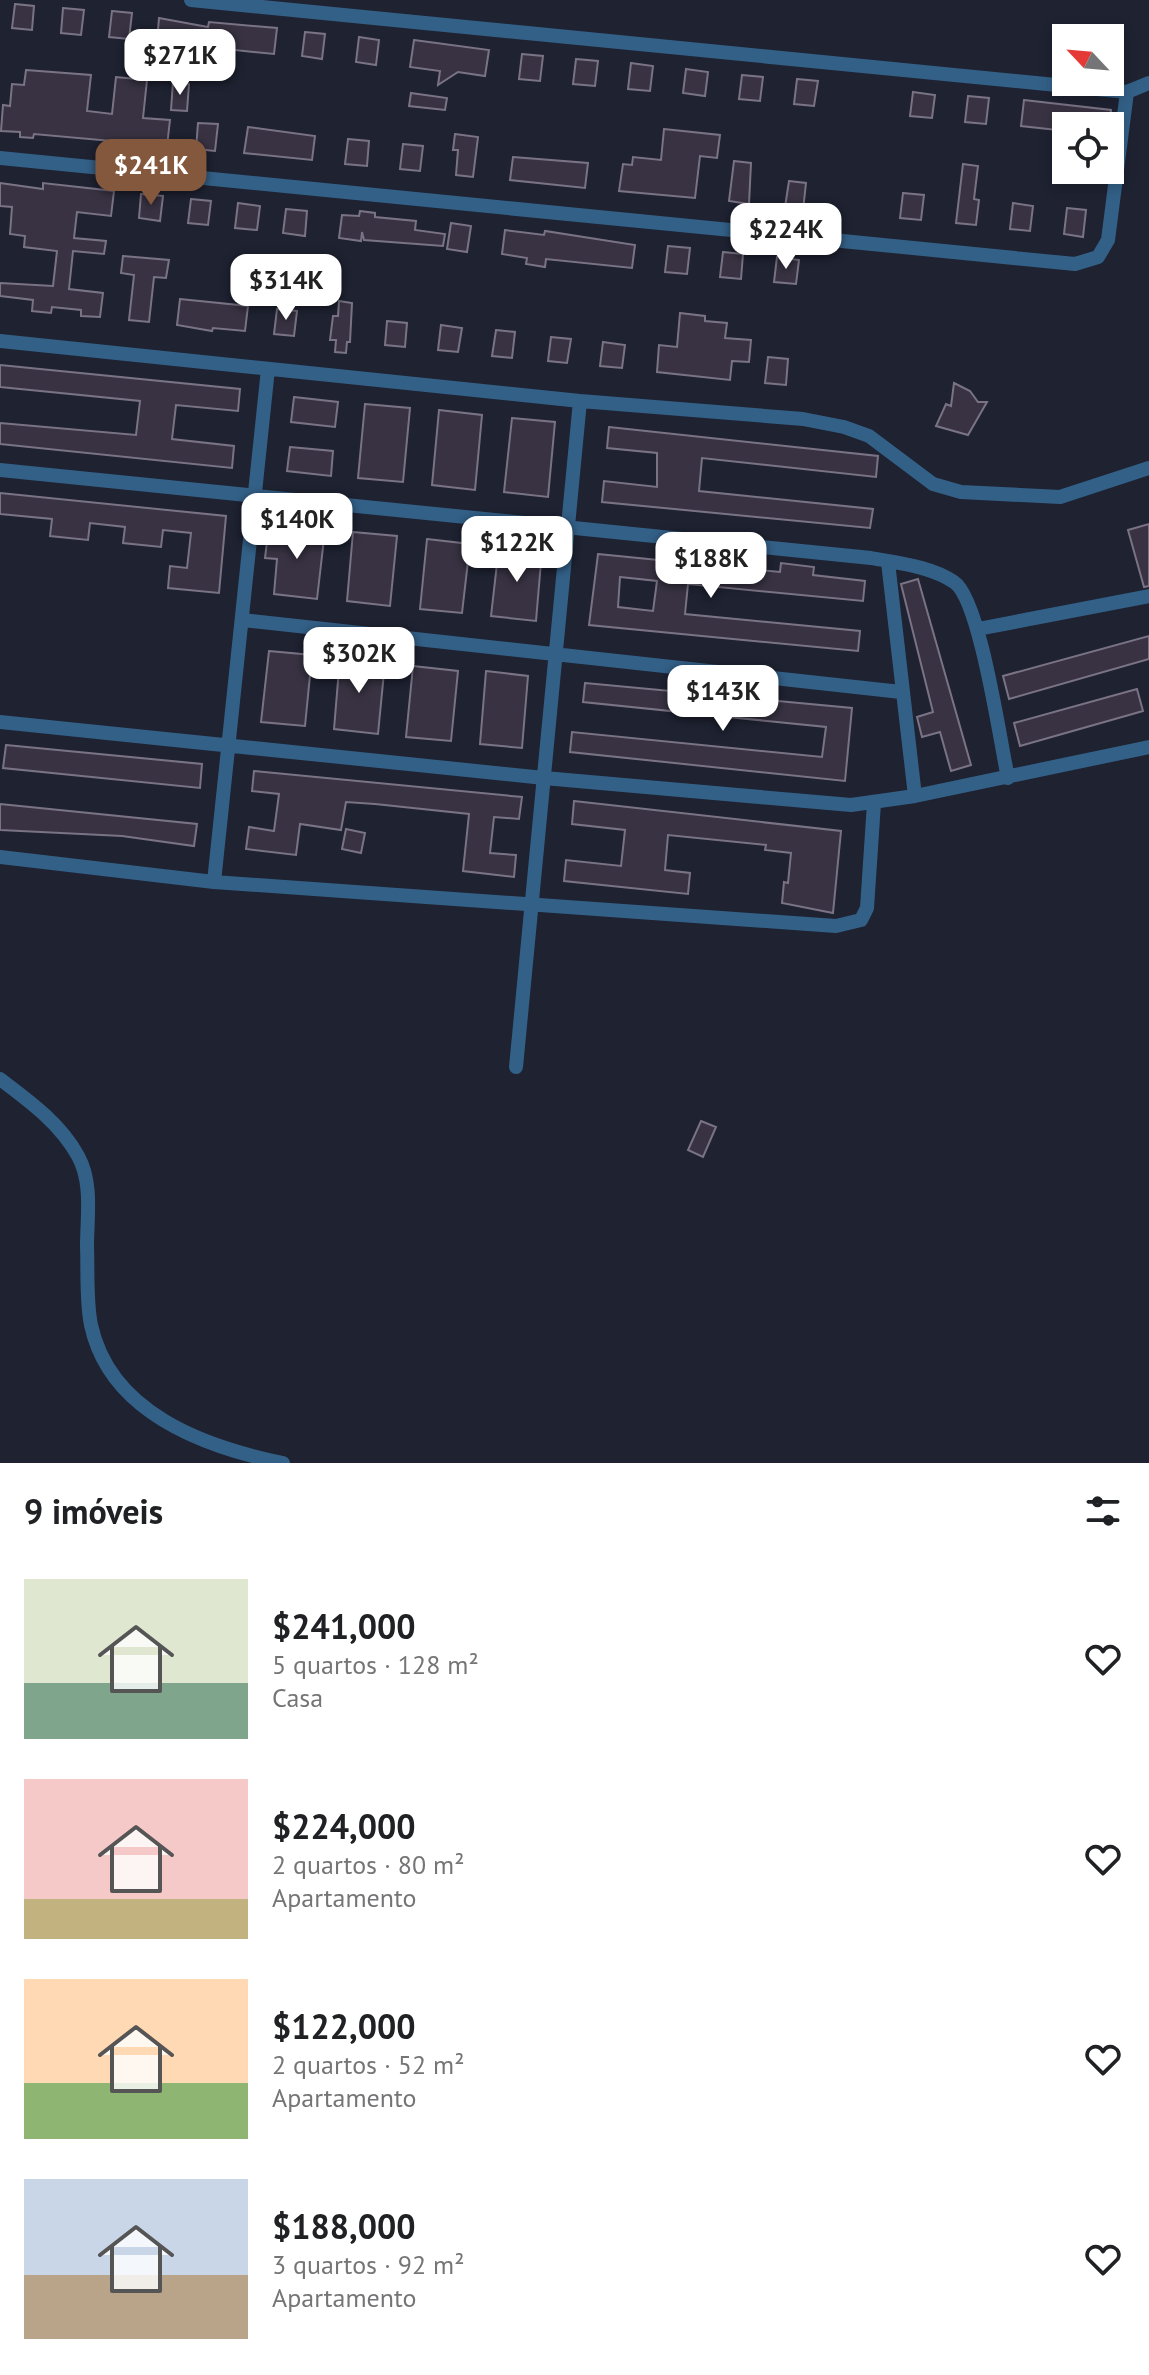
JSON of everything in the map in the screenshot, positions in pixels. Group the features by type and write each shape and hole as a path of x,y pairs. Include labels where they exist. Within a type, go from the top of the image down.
{"street":[{"path":"191,0 1127,92 1149,83"},
{"path":"0,158 1075,264 1098,257 1108,240 1127,92"},
{"path":"0,341 580,401 803,419 844,427 869,436 933,484 961,492 1060,497 1149,468"},
{"path":"214,882 268,369"},
{"path":"516,1067 580,401"},
{"path":"0,470 568,527 917,567 955,583 968,598 978,629 1008,778"},
{"path":"888,562 915,796"},
{"path":"978,629 1149,596"},
{"path":"242,620 901,692"},
{"path":"0,722 544,778 851,805 1008,778 1149,747"},
{"path":"0,857 214,882 802,926 850,925 861,920 867,908 874,803"},
{"path":"0,1079 39,1108 79,1157 88,1192 90,1322 106,1367 125,1391 201,1442 283,1463"}],"building":[{"path":"15,4 34,6 32,30 12,28"},
{"path":"63,8 84,10 81,35 61,33"},
{"path":"112,11 132,13 129,39 109,37"},
{"path":"159,18 208,27 209,22 277,28 274,54 206,47 207,44 157,42"},
{"path":"305,32 325,34 322,59 302,56"},
{"path":"359,37 379,40 376,65 356,62"},
{"path":"414,40 489,50 485,76 458,72 438,85 440,71 410,67"},
{"path":"522,54 543,56 540,81 519,79"},
{"path":"576,59 598,61 595,86 573,84"},
{"path":"631,63 653,66 650,91 628,89"},
{"path":"686,69 708,72 705,96 683,93"},
{"path":"26,70 91,75 87,111 112,114 116,77 147,80 143,118 170,120 167,146 34,134 33,138 20,137 20,132 1,131 3,105 10,106 12,84 24,85"},
{"path":"742,75 763,77 760,101 739,99"},
{"path":"797,79 818,81 814,106 794,104"},
{"path":"173,82 189,84 187,111 171,110"},
{"path":"913,92 935,95 932,118 910,116"},
{"path":"411,93 447,98 445,110 409,106"},
{"path":"968,96 989,98 986,124 965,122"},
{"path":"1024,100 1111,110 1052,112 1052,129 1021,126"},
{"path":"198,123 218,124 215,151 196,149"},
{"path":"248,127 315,136 312,160 244,153"},
{"path":"664,129 720,135 717,158 700,156 695,198 619,191 623,164 632,165 633,157 661,160"},
{"path":"455,134 478,137 473,177 456,175 458,150 453,150"},
{"path":"348,139 369,141 367,166 345,164"},
{"path":"403,144 423,146 420,171 400,169"},
{"path":"513,157 588,163 585,188 510,180"},
{"path":"734,161 751,163 749,204 729,201"},
{"path":"963,164 978,166 974,199 979,200 976,225 956,223"},
{"path":"789,181 806,183 803,210 785,207"},
{"path":"0,183 43,189 43,183 114,191 111,216 77,212 74,238 106,241 104,254 73,251 69,289 103,293 100,317 81,316 81,310 52,307 51,313 32,311 33,300 0,296 0,283 53,286 57,251 24,247 25,236 10,234 12,207 0,206"},
{"path":"903,193 924,195 921,220 900,218"},
{"path":"141,194 163,196 160,221 139,218"},
{"path":"191,199 211,201 208,225 188,223"},
{"path":"238,203 260,206 257,230 235,228"},
{"path":"1013,203 1033,206 1030,231 1010,229"},
{"path":"1067,208 1086,210 1083,237 1064,234"},
{"path":"286,209 307,211 305,236 283,233"},
{"path":"360,211 375,213 375,217 416,221 415,230 445,234 443,246 364,240 362,232 361,241 339,238 342,215 359,216"},
{"path":"451,223 471,226 467,252 447,249"},
{"path":"505,230 544,235 545,231 635,245 632,268 546,259 545,267 526,264 527,258 502,254"},
{"path":"668,246 690,248 687,274 665,272"},
{"path":"723,252 743,254 741,279 720,277"},
{"path":"123,256 169,260 166,278 154,277 149,322 129,320 134,275 121,273"},
{"path":"777,257 799,260 796,284 774,282"},
{"path":"180,299 248,306 245,331 213,328 212,331 177,325"},
{"path":"339,301 352,303 350,342 347,342 346,353 335,352 336,340 330,340 333,316 338,316"},
{"path":"277,309 297,311 294,336 274,334"},
{"path":"680,313 705,316 705,321 727,323 725,338 751,340 749,362 732,361 730,380 657,372 659,345 677,347"},
{"path":"387,321 407,323 405,347 385,345"},
{"path":"441,325 462,328 458,352 438,350"},
{"path":"496,330 515,332 512,358 492,356"},
{"path":"551,337 571,339 567,363 548,361"},
{"path":"603,342 625,345 622,368 600,366"},
{"path":"768,357 788,359 786,385 765,383"},
{"path":"0,365 240,389 238,411 176,405 172,439 234,446 232,468 0,444 0,423 136,435 140,401 0,387"},
{"path":"954,383 970,391 978,402 987,402 968,435 936,426 946,404 951,406"},
{"path":"294,397 338,402 335,427 291,422"},
{"path":"365,404 410,408 403,482 358,478"},
{"path":"439,410 482,415 475,490 432,485"},
{"path":"512,418 555,422 548,497 504,492"},
{"path":"609,427 878,456 876,477 702,458 699,491 873,509 870,528 602,502 604,481 657,487 657,453 607,448"},
{"path":"290,447 333,451 331,476 287,471"},
{"path":"0,493 226,516 219,593 168,588 170,566 187,568 191,533 163,530 161,547 123,543 125,527 90,523 88,540 50,536 52,519 0,514"},
{"path":"1149,524 1149,586 1144,587 1128,530"},
{"path":"283,525 325,530 317,599 274,594 277,559 265,558 268,534 282,536"},
{"path":"353,532 397,536 390,606 347,601"},
{"path":"427,539 470,544 462,613 420,609"},
{"path":"499,546 542,550 536,621 491,616"},
{"path":"598,554 780,572 781,563 814,567 813,575 865,581 863,601 688,584 685,614 860,631 858,651 589,625","holes":["620,577 657,581 653,611 618,607"]},
{"path":"918,579 971,765 951,771 940,732 922,737 917,717 933,712 901,584"},
{"path":"1149,636 1149,659 1009,699 1003,676"},
{"path":"269,651 312,655 305,726 261,722"},
{"path":"340,657 385,662 378,734 334,729"},
{"path":"413,666 458,671 451,741 406,737"},
{"path":"486,671 528,676 522,748 480,744"},
{"path":"585,683 852,708 845,781 570,752 572,732 822,757 826,727 583,702"},
{"path":"1137,689 1143,711 1020,746 1014,723"},
{"path":"6,745 202,764 200,788 3,768"},
{"path":"254,771 522,797 519,819 494,817 490,853 516,855 514,877 463,871 469,814 375,804 346,802 341,830 300,824 296,855 246,849 249,827 274,831 279,794 252,791"},
{"path":"574,801 841,831 833,913 782,903 791,853 765,850 766,845 668,835 665,870 690,873 688,894 564,881 566,860 621,866 625,830 572,824"},
{"path":"0,804 197,824 194,846 122,836 0,830"},
{"path":"346,829 365,833 361,853 342,849"},
{"path":"701,1121 716,1127 703,1157 688,1150"}]}
